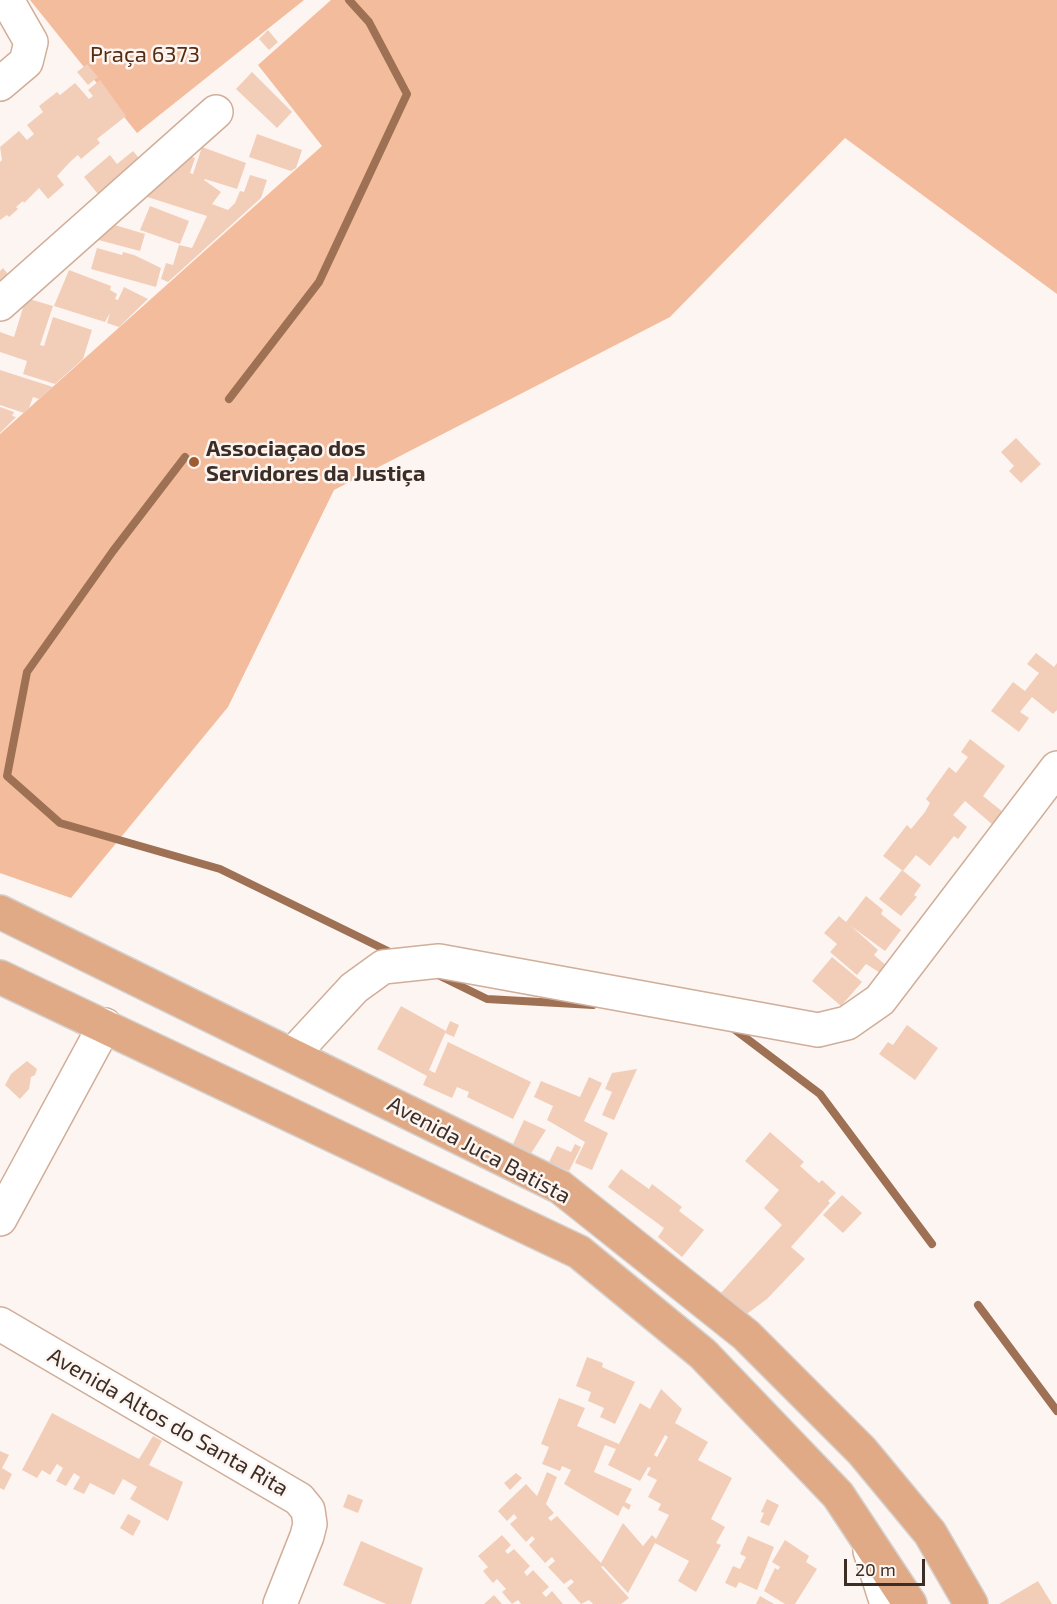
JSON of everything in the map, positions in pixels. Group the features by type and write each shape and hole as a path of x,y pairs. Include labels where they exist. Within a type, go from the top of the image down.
{"main road":[{"name":"Avenida Juca Batista","path":"0,912 560,1187 746,1335 862,1451 930,1533 971,1604"},
{"name":"Avenida Juca Batista","path":"0,977 579,1252 703,1354 838,1495 910,1604"},
{"path":"864,1532 877,1523 903,1520 930,1533"}],"street":[{"path":"0,84 26,62 31,42 7,0"},
{"path":"0,304 216,112"},
{"path":"293,1054 354,988 383,967 439,961 818,1029 847,1023 880,1000 1057,768"},
{"path":"0,1219 105,1025"},
{"name":"Avenida Altos do Santa Rita","path":"0,1324 299,1499 308,1510 310,1524 308,1536 280,1604"},
{"path":"864,1532 887,1604"}],"green space":[{"name":"Praça 6373","path":"30,0 304,0 137,133"},
{"name":"Associaçao dos Servidores da Justiça","path":"331,0 1057,0 1057,294 845,138 670,317 334,490 228,707 71,898 0,873 0,434 322,146 258,65"}],"building":[{"path":"268,30 278,42 269,50 259,39"},
{"path":"87,64 98,77 88,85 77,72"},
{"path":"252,72 292,112 277,128 236,89"},
{"path":"100,80 126,116 97,139 100,143 81,159 78,155 71,161 57,176 64,185 48,199 39,188 24,203 23,201 16,207 18,209 9,217 7,215 0,220 0,162 2,160 0,147 19,131 27,140 34,134 27,125 43,112 39,106 57,92 60,95 75,83 89,99 93,96 88,90"},
{"path":"257,134 302,150 296,168 291,171 249,157"},
{"path":"202,147 246,163 237,189 204,180 221,192 212,204 228,210 235,203 240,191 244,192 250,175 267,180 261,198 168,282 161,279 166,263 173,265 179,245 192,248 207,216 138,194 169,166 179,169 184,154 195,158 190,173 193,174"},
{"path":"133,151 143,163 102,199 84,177 110,155 117,164"},
{"path":"150,206 189,221 180,244 140,230"},
{"path":"108,223 145,234 140,251 91,238"},
{"path":"97,248 122,255 123,252 134,255 161,268 156,287 91,269"},
{"path":"3,268 11,278 0,288 0,271"},
{"path":"69,270 111,286 110,290 117,294 115,299 118,300 124,287 148,299 119,327 107,323 110,313 105,322 54,306"},
{"path":"26,298 53,306 40,345 44,346 53,317 92,330 83,359 55,384 23,374 27,361 0,352 0,332 14,337"},
{"path":"0,370 53,387 39,399 33,397 29,408 24,413 0,405"},
{"path":"0,407 14,412 12,416 16,417 0,433"},
{"path":"1016,438 1041,464 1021,483 1009,471 1014,466 1001,452"},
{"path":"1036,653 1054,667 1057,663 1057,710 1053,714 1032,697 1020,712 1029,718 1019,732 991,711 1013,682 1025,691 1039,673 1027,664"},
{"path":"970,739 1005,766 983,796 1003,812 993,825 965,801 953,815 967,827 958,839 954,836 930,866 916,855 903,871 883,856 907,825 911,829 925,812 930,803 926,799 949,767 956,773 968,757 961,752"},
{"path":"902,870 921,885 914,895 917,897 901,916 879,899"},
{"path":"866,896 883,910 881,914 901,930 885,951 851,926 878,950 874,955 888,967 882,974 866,964 857,975 830,952 837,944 824,933 839,916 846,922"},
{"path":"832,957 862,982 841,1006 812,981"},
{"path":"401,1006 446,1031 429,1070 435,1073 448,1042 531,1082 513,1119 467,1097 469,1092 457,1087 452,1098 423,1085 427,1076 377,1049"},
{"path":"450,1021 459,1025 454,1037 445,1033"},
{"path":"907,1025 938,1048 915,1080 879,1054 888,1042 893,1045"},
{"path":"27,1061 37,1069 35,1075 31,1077 29,1089 20,1099 5,1085 11,1074"},
{"path":"637,1069 614,1120 602,1115 612,1092 605,1089 612,1073"},
{"path":"589,1077 602,1083 584,1121 608,1133 592,1170 575,1163 585,1142 547,1120 553,1106 534,1097 541,1081 580,1097"},
{"path":"524,1120 546,1130 530,1155 513,1144"},
{"path":"770,1132 804,1162 800,1166 819,1183 822,1180 836,1193 791,1247 805,1259 767,1299 744,1316 721,1293 782,1225 764,1208 779,1190 745,1161"},
{"path":"575,1144 581,1147 569,1171 549,1162 557,1146 571,1152"},
{"path":"621,1169 649,1189 652,1184 682,1207 679,1211 704,1230 682,1257 658,1237 664,1228 608,1187"},
{"path":"842,1195 862,1213 843,1233 823,1215"},
{"path":"587,1357 603,1363 602,1367 635,1382 615,1424 600,1417 604,1408 588,1401 591,1392 576,1386"},
{"path":"661,1389 682,1409 675,1423 708,1442 698,1460 732,1478 711,1519 725,1527 716,1543 721,1545 696,1592 678,1581 689,1561 655,1543 628,1593 603,1566 601,1567 629,1598 621,1604 593,1604 589,1600 581,1604 567,1588 574,1582 571,1579 564,1584 548,1567 555,1561 552,1557 545,1563 529,1545 535,1539 532,1536 526,1542 510,1524 517,1518 514,1514 507,1521 498,1511 526,1484 537,1496 547,1472 557,1477 546,1504 554,1513 548,1518 551,1521 557,1516 601,1563 623,1523 643,1546 652,1535 656,1539 669,1515 658,1510 661,1504 648,1497 657,1480 647,1475 651,1468 648,1467 640,1481 608,1465 616,1449 605,1445 594,1472 632,1489 625,1502 631,1505 629,1510 623,1506 618,1516 564,1484 571,1470 562,1466 560,1471 542,1464 549,1447 541,1444 559,1398 585,1408 577,1426 619,1444 640,1403 650,1409","holes":["665,1435 668,1437 657,1457 654,1455"]},
{"path":"52,1413 139,1459 153,1436 162,1441 149,1465 183,1482 168,1521 130,1499 137,1487 123,1479 114,1495 90,1483 84,1494 73,1489 80,1477 74,1473 66,1486 56,1481 63,1468 57,1464 50,1475 42,1470 37,1478 22,1470"},
{"path":"0,1451 9,1455 2,1468 12,1474 4,1490 0,1488"},
{"path":"516,1473 522,1478 510,1490 504,1483"},
{"path":"348,1494 363,1500 358,1513 343,1507"},
{"path":"767,1499 779,1505 769,1526 760,1522 764,1513 761,1512"},
{"path":"128,1514 141,1521 133,1536 120,1528"},
{"path":"502,1535 511,1545 505,1551 508,1554 514,1549 530,1566 524,1572 527,1576 533,1570 549,1587 542,1593 546,1597 552,1591 563,1604 521,1604 518,1600 512,1604 502,1592 506,1589 497,1579 493,1583 483,1571 488,1567 478,1556"},
{"path":"748,1536 774,1547 757,1590 739,1582 736,1588 725,1583 733,1566 740,1569 746,1557 740,1554"},
{"path":"785,1540 809,1556 806,1562 817,1569 795,1604 785,1604 764,1591 775,1568 778,1570 780,1567 772,1562"},
{"path":"361,1541 423,1568 411,1604 386,1604 343,1585"},
{"path":"1038,1581 1052,1604 999,1604"},
{"path":"494,1595 502,1604 484,1604"},
{"path":"760,1596 774,1604 756,1604"}],"waterway":[{"path":"229,399 319,282 407,94 369,22 349,0"},
{"path":"185,457 113,551 27,672 7,776 60,823 220,869 396,955"},
{"path":"438,975 487,999 593,1005"},
{"path":"730,1026 820,1094 932,1244"},
{"path":"978,1305 1057,1411"}],"place":[{"name":"Associaçao dos Servidores da Justiça","path":"194,462"}]}
